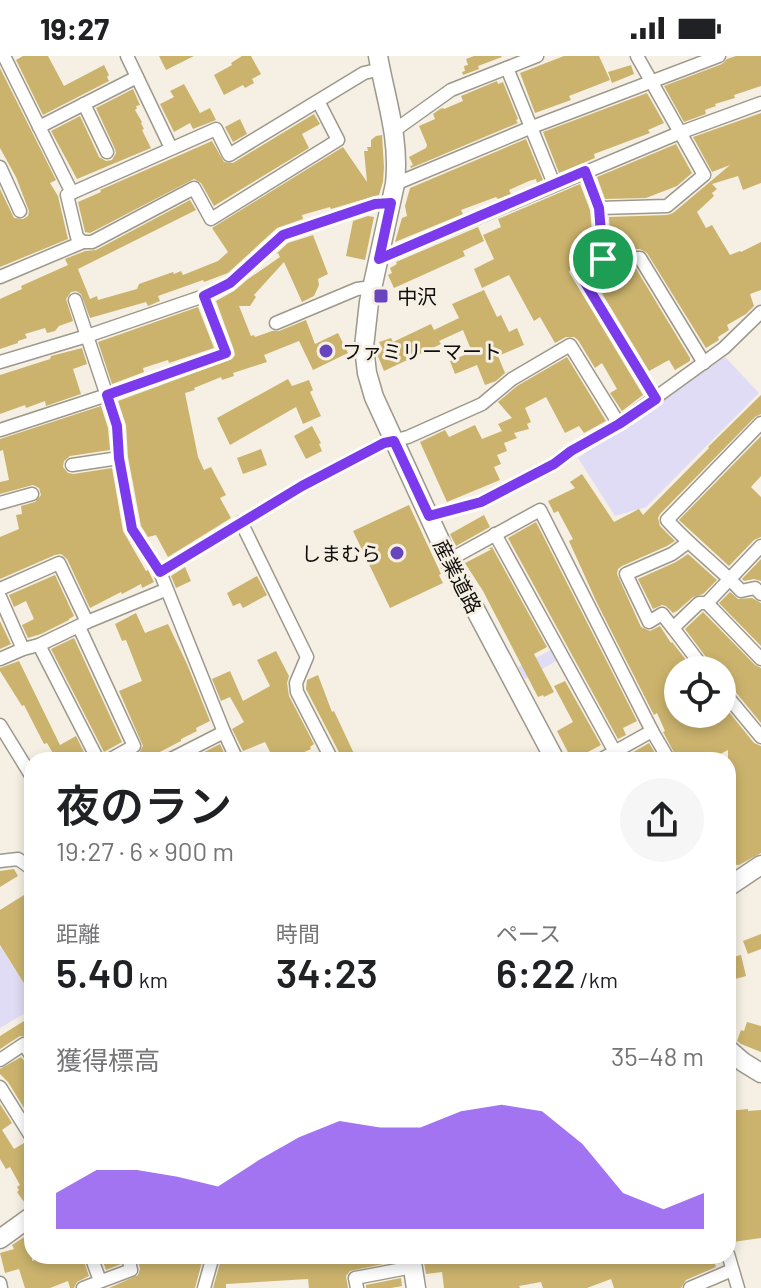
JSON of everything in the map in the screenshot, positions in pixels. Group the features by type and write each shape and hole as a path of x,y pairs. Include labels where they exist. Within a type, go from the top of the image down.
{"street":[{"path":"4,56 72,193"},
{"path":"127,56 171,148"},
{"path":"395,130 451,90 537,56"},
{"path":"599,208 667,206 704,175 637,56"},
{"path":"395,184 532,127 719,56"},
{"path":"83,242 77,237 67,195 216,129 229,155 380,63"},
{"name":"産業道路","path":"380,63 395,130 397,167 372,287 364,347 367,373 374,397 449,560 551,752"},
{"path":"507,68 554,184"},
{"path":"39,127 137,77"},
{"path":"0,277 83,242 92,242 194,188 211,219 338,140 318,101"},
{"path":"379,259 585,171 761,103"},
{"path":"84,104 107,152"},
{"path":"0,167 20,211"},
{"path":"585,171 599,208 603,259"},
{"path":"0,362 204,296 230,283 283,235 375,204 391,203"},
{"path":"656,399 578,271 603,259 640,258 704,363"},
{"path":"276,323 357,289 372,287"},
{"path":"0,430 226,353 204,296"},
{"path":"75,300 117,426 119,458 132,529 160,572 233,752"},
{"path":"429,516 481,502 554,464 656,399 724,348 761,312"},
{"path":"160,572 302,486 370,450 408,437 482,404 512,379 570,345 619,424"},
{"path":"761,423 667,520 687,543 741,591 755,588 761,594"},
{"path":"72,465 119,458"},
{"path":"0,503 32,494"},
{"path":"449,560 540,510 664,752"},
{"path":"241,522 307,657 296,683 297,692 328,752"},
{"path":"495,534 615,752 652,731"},
{"path":"687,543 672,554 626,574 649,622 662,614 694,656"},
{"path":"707,603 761,546"},
{"path":"0,589 59,563 134,746 123,752"},
{"path":"0,659 165,590"},
{"path":"0,597 23,649"},
{"path":"673,628 699,603 707,603 761,659"},
{"path":"39,645 94,752"},
{"path":"736,707 761,737"},
{"path":"0,725 24,764"},
{"path":"185,752 224,732"},
{"path":"0,861 18,859 24,863"},
{"path":"736,882 761,865"},
{"path":"0,1060 24,1044"},
{"path":"736,1056 761,1073"},
{"path":"0,1087 24,1125"},
{"path":"0,1239 24,1222"},
{"path":"94,1264 100,1281"},
{"path":"83,1288 131,1270 130,1264"},
{"path":"204,1288 211,1264"},
{"path":"357,1288 355,1278 405,1264"},
{"path":"412,1264 416,1288"},
{"path":"730,1264 738,1288"},
{"path":"690,1288 732,1270"}],"shaded area":[{"path":"725,357 759,393 646,507 615,516 578,458"},
{"path":"553,649 558,660 525,679 518,667"},
{"path":"0,946 24,984 24,1014 0,1028"}],"building":[{"path":"23,56 48,56 64,86 104,65 109,81 43,115 16,60"},
{"path":"159,56 194,56 166,70"},
{"path":"242,56 251,56 261,74 252,79 254,83 224,95 214,75"},
{"path":"474,56 502,57 463,75 464,66 468,65 466,59"},
{"path":"564,56 599,56 610,80 569,96 571,100 535,113 520,73"},
{"path":"736,56 761,56 761,86 734,95 735,98 705,110 706,114 684,122 664,86"},
{"path":"631,65 634,74 612,83 608,72"},
{"path":"0,68 56,180 50,183 58,196 68,239 0,267 0,189 14,218 23,219 29,211 16,177 0,148"},
{"path":"497,81 498,84 503,82 518,123 411,168 413,165 409,157 427,145 419,126 435,119 433,114 440,109 463,101 461,96"},
{"path":"184,84 200,113 210,108 216,120 193,129 190,123 174,132 160,104 174,97 170,91"},
{"path":"133,89 140,105 135,110 151,148 77,179 51,131 80,116 99,157 112,160 115,149 96,108"},
{"path":"647,93 664,123 648,130 650,133 594,154 595,158 559,173 543,132"},
{"path":"761,113 761,183 743,190 738,176 712,184 717,189 712,193 714,196 697,212 706,228 712,225 730,255 761,242 761,290 750,294 754,306 727,325 729,330 706,348 647,253 640,249 611,250 609,217 673,213 730,165 712,172 693,137"},
{"path":"314,114 320,124 302,134 309,148 214,206 201,183 194,179 90,233 85,232 78,202 100,190 212,141 224,162 233,163"},
{"path":"240,119 247,134 233,142 225,127"},
{"path":"382,135 384,167 379,195 302,215 303,219 277,228 228,273 158,296 160,301 148,306 146,302 90,318 81,294 71,292 66,299 73,321 59,326 55,331 47,333 45,328 25,334 27,338 0,349 0,299 68,265 65,259 96,250 190,200 196,210 78,269 90,299 97,296 98,300 137,289 139,284 173,272 181,271 183,275 218,261 228,252 212,228 343,147 367,182 364,151 371,147 371,140"},
{"path":"526,139 543,180 537,183 536,179 529,181 509,190 511,194 461,210 463,214 395,242 402,218 407,216 405,206 410,188"},
{"path":"676,144 692,173 677,186 646,198 605,199 597,177"},
{"path":"580,184 590,210 594,254 573,263 569,272 643,395 622,411 610,393 617,389 602,363 595,368 574,337 566,337 555,343 540,317 534,321 509,275 482,288 474,269 494,259 483,235 501,227 498,219"},
{"path":"374,217 365,260 346,256 353,221"},
{"path":"478,227 484,241 463,251 465,256 394,288 388,275 396,262"},
{"path":"313,235 328,274 318,279 314,296 302,302 284,262 254,295 256,297 250,306 239,306 251,336 279,331 306,320 315,344 338,333 348,353 313,370 299,341 264,355 267,362 185,393 198,457 204,470 211,467 226,495 220,498 231,518 168,557 156,535 148,537 141,526 128,457 126,425 118,401 232,359 234,350 216,301 280,257 276,254 288,243"},
{"path":"635,267 690,358 675,370 669,360 649,371 591,275 605,268"},
{"path":"484,290 497,317 501,315 509,332 517,328 524,345 498,356 505,373 496,381 485,385 477,365 455,374 450,361 472,352 463,330 384,371 376,351 382,348 379,342 391,338 393,342 431,324 434,330 459,318 452,304"},
{"path":"198,307 214,348 143,368 144,372 112,384 98,342"},
{"path":"82,348 87,364 73,369 81,394 46,406 45,401 0,414 0,375"},
{"path":"567,357 606,421 584,433 579,426 565,433 546,397 525,408 531,422 527,424 529,429 514,433 517,438 504,443 507,451 497,455 501,464 494,467 500,480 447,502 420,442 445,430 449,437 475,425 482,439 502,431 498,424 512,418 498,402 517,386"},
{"path":"288,379 292,386 309,380 313,390 310,392 321,416 303,424 296,407 230,445 217,418"},
{"path":"761,395 761,414 660,514 660,526 675,541 622,566 617,574 641,627 650,631 660,626 683,656 664,656 664,728 736,728 736,721 754,743 761,746 761,853 739,865 736,865 736,752 674,752 657,713 654,715 597,603 569,541 573,539 558,511 554,513 548,501 575,488 570,482 582,474 614,522 639,509 643,515"},
{"path":"101,406 108,428 110,450 70,456 63,467 73,474 112,468 123,531 154,582 121,592 90,608 67,559 61,554 0,579 0,537 19,529 16,515 22,514 21,506 35,502 41,495 39,488 33,485 0,494 0,482 9,480 3,450 0,451 0,439"},
{"path":"312,426 322,451 306,459 294,436"},
{"path":"761,436 761,476 751,487 761,497 761,537 754,540 729,566 679,520"},
{"path":"261,449 267,465 243,474 237,458"},
{"name":"しまむら","path":"409,505 443,583 390,608 353,531"},
{"path":"484,515 490,527 456,546 450,534"},
{"path":"536,522 637,721 623,728 626,735 618,739 508,538"},
{"path":"492,547 547,647 534,654 554,692 544,697 538,697 483,591 465,563"},
{"path":"688,554 717,580 703,594 693,597 673,613 662,605 653,609 638,579"},
{"path":"761,559 761,581 744,581 742,579"},
{"path":"185,567 191,581 176,588 171,576"},
{"path":"55,575 74,616 28,638 22,625 34,619 26,601 14,607 9,595"},
{"path":"257,576 267,595 243,608 240,603 233,606 227,593"},
{"path":"730,592 738,599 752,598 761,603 761,646 719,603"},
{"path":"703,612 761,668 761,723 736,693 736,656 705,656 685,629"},
{"path":"136,613 145,633 168,624 210,721 160,752 140,752 143,746 119,691 142,681 126,640 122,641 115,624"},
{"path":"0,621 11,644 0,649"},
{"path":"74,638 122,742 104,752 51,649"},
{"path":"276,651 289,676 289,696 314,744 311,749 304,752 270,752 265,742 243,751 232,729 244,722 230,697 221,701 212,679 230,671 243,701 270,686 257,660"},
{"path":"19,661 60,745 76,736 84,752 52,752 47,743 44,744 0,668"},
{"path":"318,675 332,712 353,752 339,752 306,689 307,680"},
{"path":"565,681 601,745 588,752 568,752 557,731 573,722 554,686"},
{"path":"649,743 654,752 633,752"},
{"path":"220,744 224,752 204,752"},
{"path":"14,869 18,876 0,887 0,871"},
{"path":"24,895 24,983 0,945 0,910"},
{"path":"761,934 761,949 748,954 743,941"},
{"path":"741,955 746,976 736,979 736,956"},
{"path":"24,1021 24,1036 0,1049 0,1036"},
{"path":"747,1022 761,1026 761,1052 737,1041"},
{"path":"21,1057 24,1060 24,1108 0,1074 0,1069"},
{"path":"0,1104 12,1123 2,1130 14,1149 24,1143 24,1202 17,1192 20,1185 10,1167 6,1169 0,1159"},
{"path":"736,1110 761,1110 761,1238 736,1242"},
{"path":"24,1237 24,1264 85,1264 89,1276 77,1282 74,1288 70,1288 68,1281 50,1288 25,1288 19,1269 5,1273 0,1253 14,1249 12,1245"},
{"path":"104,1264 121,1264 106,1270"},
{"path":"139,1264 201,1264 195,1288 109,1288 138,1275"},
{"path":"220,1264 383,1264 350,1271 346,1276 348,1288 309,1288 308,1279 226,1284 226,1288 213,1288"},
{"path":"424,1264 715,1264 716,1267 686,1280 681,1288 614,1288 611,1279 587,1288 543,1288 541,1282 520,1288 444,1288 442,1272 426,1274"},
{"path":"401,1278 402,1286 366,1288 366,1285"}],"place":[{"name":"中沢","path":"381,296"},
{"name":"ファミリーマート","path":"326,351"},
{"name":"しまむら","path":"397,553"}],"route":[{"path":"585,171 599,208 603,259 578,271 656,399 554,464 481,502 429,516 394,441 384,443 302,486 160,572 132,529 119,458 117,426 107,395 226,353 204,296 230,283 283,235 375,204 391,203 379,259 585,171"}]}
